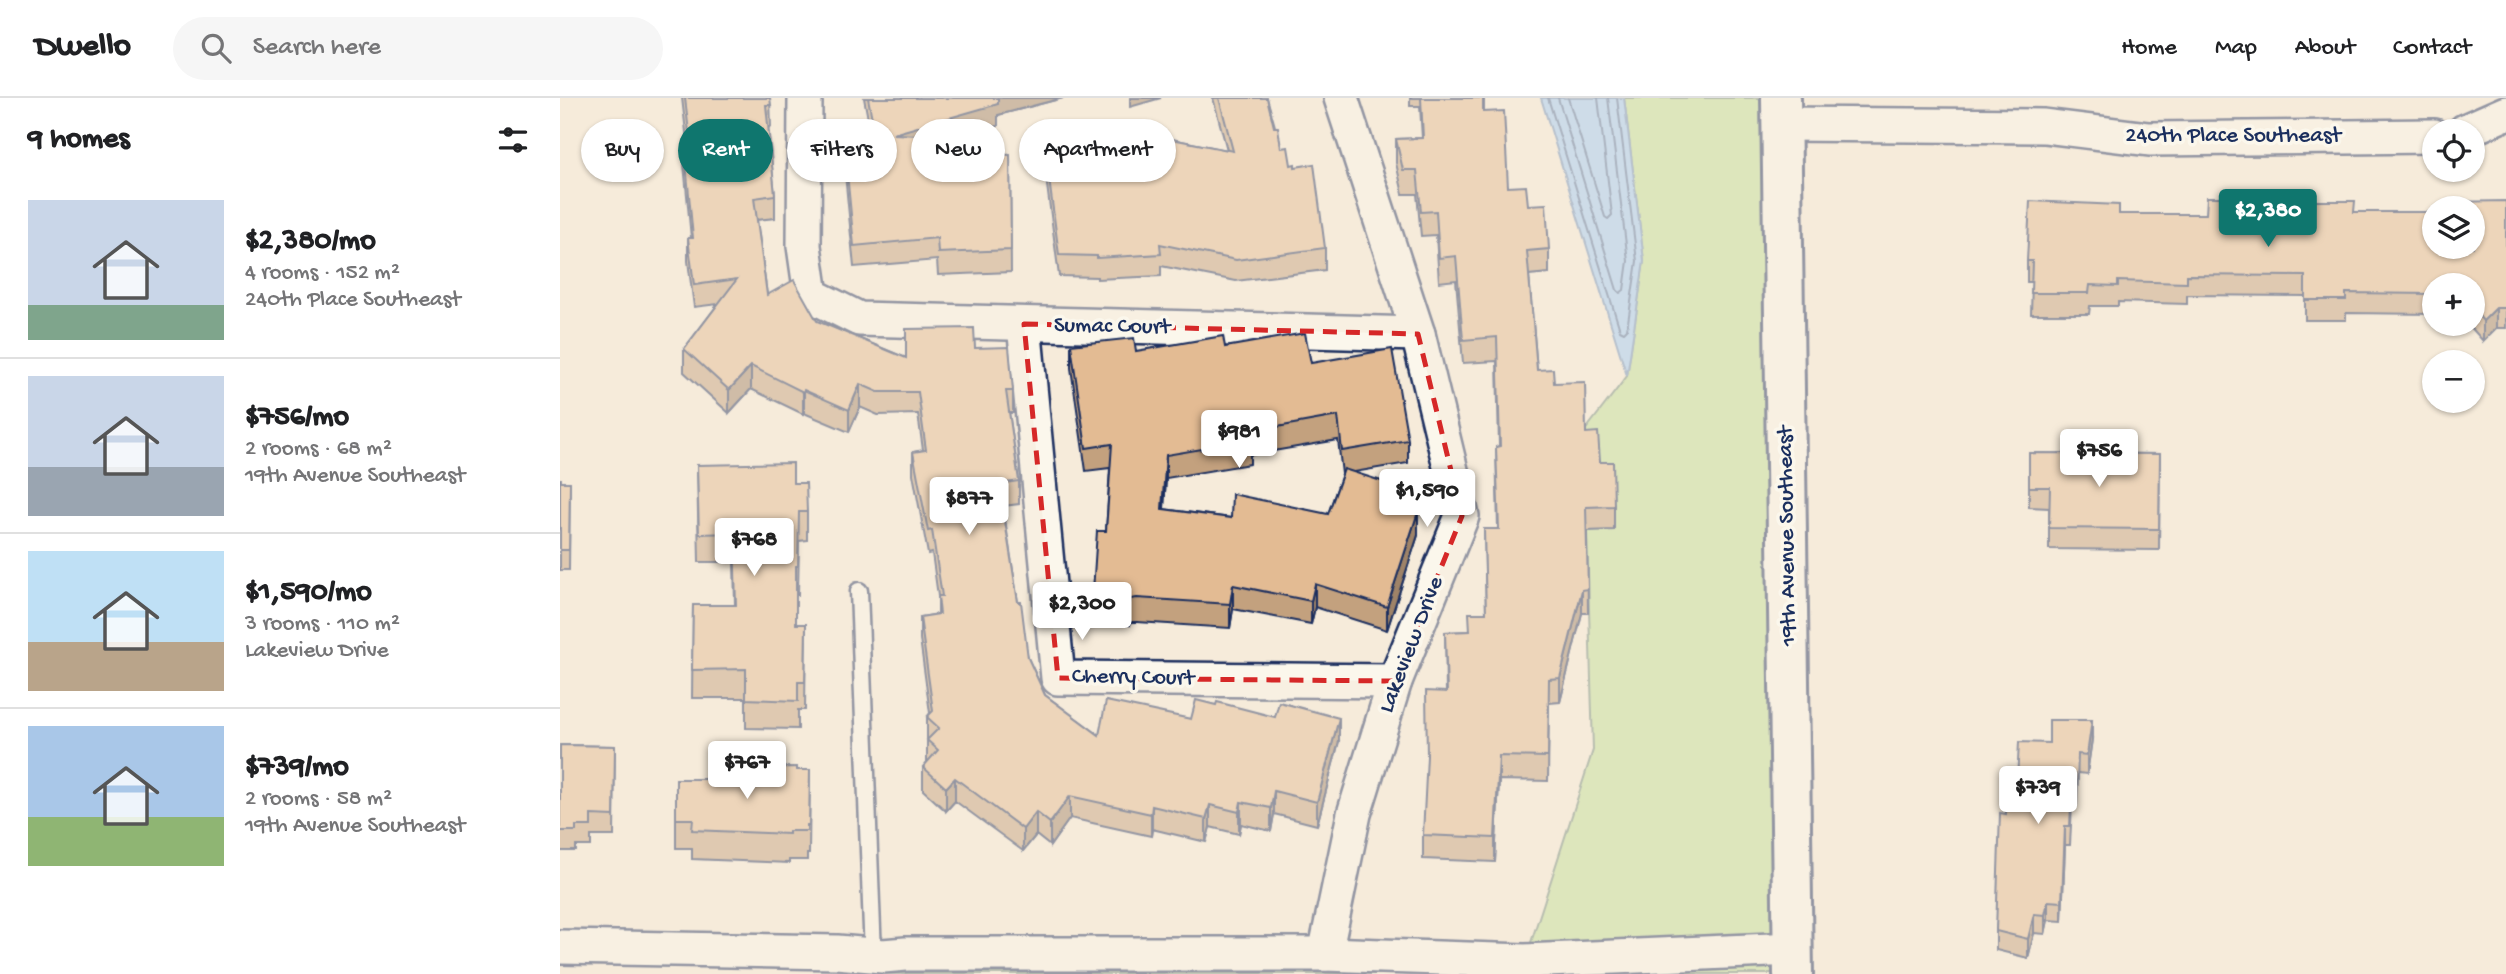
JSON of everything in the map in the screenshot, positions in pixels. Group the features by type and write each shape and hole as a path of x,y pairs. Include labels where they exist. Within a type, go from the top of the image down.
{"street":[{"name":"Sumac Court","path":"805,98 804,246 811,295 859,319 1418,334"},
{"name":"Lakeview Drive","path":"1325,954 1354,814 1395,681 1462,516 1418,334 1341,98"},
{"name":"240th Place Southeast","path":"1781,111 2044,126 2148,139 2422,136"},
{"name":"19th Avenue Southeast","path":"1781,111 1794,961"},
{"path":"2485,122 2506,113"},
{"name":"Cherry Court","path":"1024,324 1058,678 1395,681"},
{"path":"560,947 873,955 1325,954 1525,961 1794,961"}],"lane":[{"path":"859,591 873,955"}],"highlighted area":[{"path":"1024,324 1418,334 1462,516 1395,681 1058,678"}],"green space":[{"path":"1624,98 1781,98 1795,974 884,974 883,956 1525,961 1593,750 1584,432 1627,376 1644,261"}],"water":[{"path":"1541,98 1624,98 1644,261 1627,376"}],"building":[{"path":"685,98 770,98 771,105 766,105 767,119 687,119"},
{"path":"868,98 998,98 998,104 946,119 911,119 911,129 897,133 897,119 872,119"},
{"path":"1219,98 1267,98 1274,127 1278,127 1281,148 1288,147 1291,165 1295,164 1295,167 1314,164 1325,248 1236,260 1160,244 1161,254 1097,258 1059,255 1049,182 1176,182 1176,140 1233,151"},
{"path":"1421,98 1483,98 1483,112 1504,111 1508,187 1526,186 1528,205 1546,204 1549,249 1527,251 1537,370 1553,369 1554,383 1585,382 1586,433 1598,432 1600,462 1613,462 1614,506 1586,507 1588,589 1582,590 1560,678 1549,679 1548,757 1499,756 1495,838 1423,835 1427,756 1426,691 1447,692 1445,632 1470,631 1469,613 1486,613 1484,529 1499,529 1496,447 1500,446 1497,337 1463,340 1456,256 1439,258 1436,211 1421,212 1417,170 1403,170 1396,139 1423,138"},
{"path":"897,134 911,135 911,182 1005,182 1005,155 1010,155 1011,250 938,253 937,238 854,246 848,182 897,182"},
{"path":"773,175 775,195 754,198 767,295 794,280 817,321 906,358 906,329 974,328 975,348 1009,347 1013,391 1006,391 1019,481 999,484 1018,602 1021,602 1028,658 1045,695 1099,735 1106,701 1191,719 1196,700 1216,705 1217,702 1275,717 1279,702 1339,718 1317,802 1274,791 1271,808 1241,802 1239,812 1210,805 1206,819 1152,806 1151,814 1070,796 1050,823 1036,812 1023,829 955,778 946,788 923,767 938,750 927,740 939,728 927,717 933,711 920,617 940,614 938,596 942,596 932,530 928,531 913,452 926,450 918,392 878,392 860,384 849,410 804,390 803,392 751,366 729,390 684,349 737,279 694,285 688,238 693,238 688,182 773,182"},
{"path":"2207,197 2241,197 2241,206 2315,209 2315,201 2355,201 2354,212 2422,212 2422,259 2485,259 2485,201 2506,201 2506,308 2496,308 2485,319 2485,273 2422,273 2422,294 2346,293 2346,300 2305,300 2305,276 2187,275 2187,283 2118,281 2118,286 2090,285 2089,293 2031,293 2032,261 2027,261 2030,201 2119,205 2119,214 2206,214"},
{"path":"1305,333 1311,363 1392,349 1408,440 1342,451 1338,416 1249,432 1250,441 1166,455 1162,509 1231,518 1232,494 1328,514 1344,469 1406,489 1400,506 1418,512 1387,607 1315,584 1311,601 1233,585 1230,604 1137,598 1130,599 1130,602 1101,598 1102,592 1093,591 1097,531 1106,531 1112,444 1086,448 1071,345 1134,338 1136,351 1223,336 1225,347"},
{"path":"2029,453 2160,454 2159,529 2049,528 2050,487 2029,487"},
{"path":"793,463 793,483 806,483 807,512 799,512 796,566 796,624 806,624 805,682 798,682 798,701 746,699 746,669 692,670 693,605 736,605 734,533 699,534 697,465"},
{"path":"560,479 561,482 570,482 569,550 560,550"},
{"path":"2049,720 2092,720 2087,755 2078,754 2077,786 2072,786 2070,826 2065,826 2062,902 2048,901 2045,915 2034,914 2028,939 1996,931 2000,813 2006,814 2007,781 2017,781 2019,742 2049,743"},
{"path":"560,745 615,746 614,816 591,815 591,826 576,826 576,831 560,831"},
{"path":"797,767 797,770 810,770 807,831 789,831 789,834 692,830 693,819 676,819 676,779 717,779 717,770 727,768"}]}
